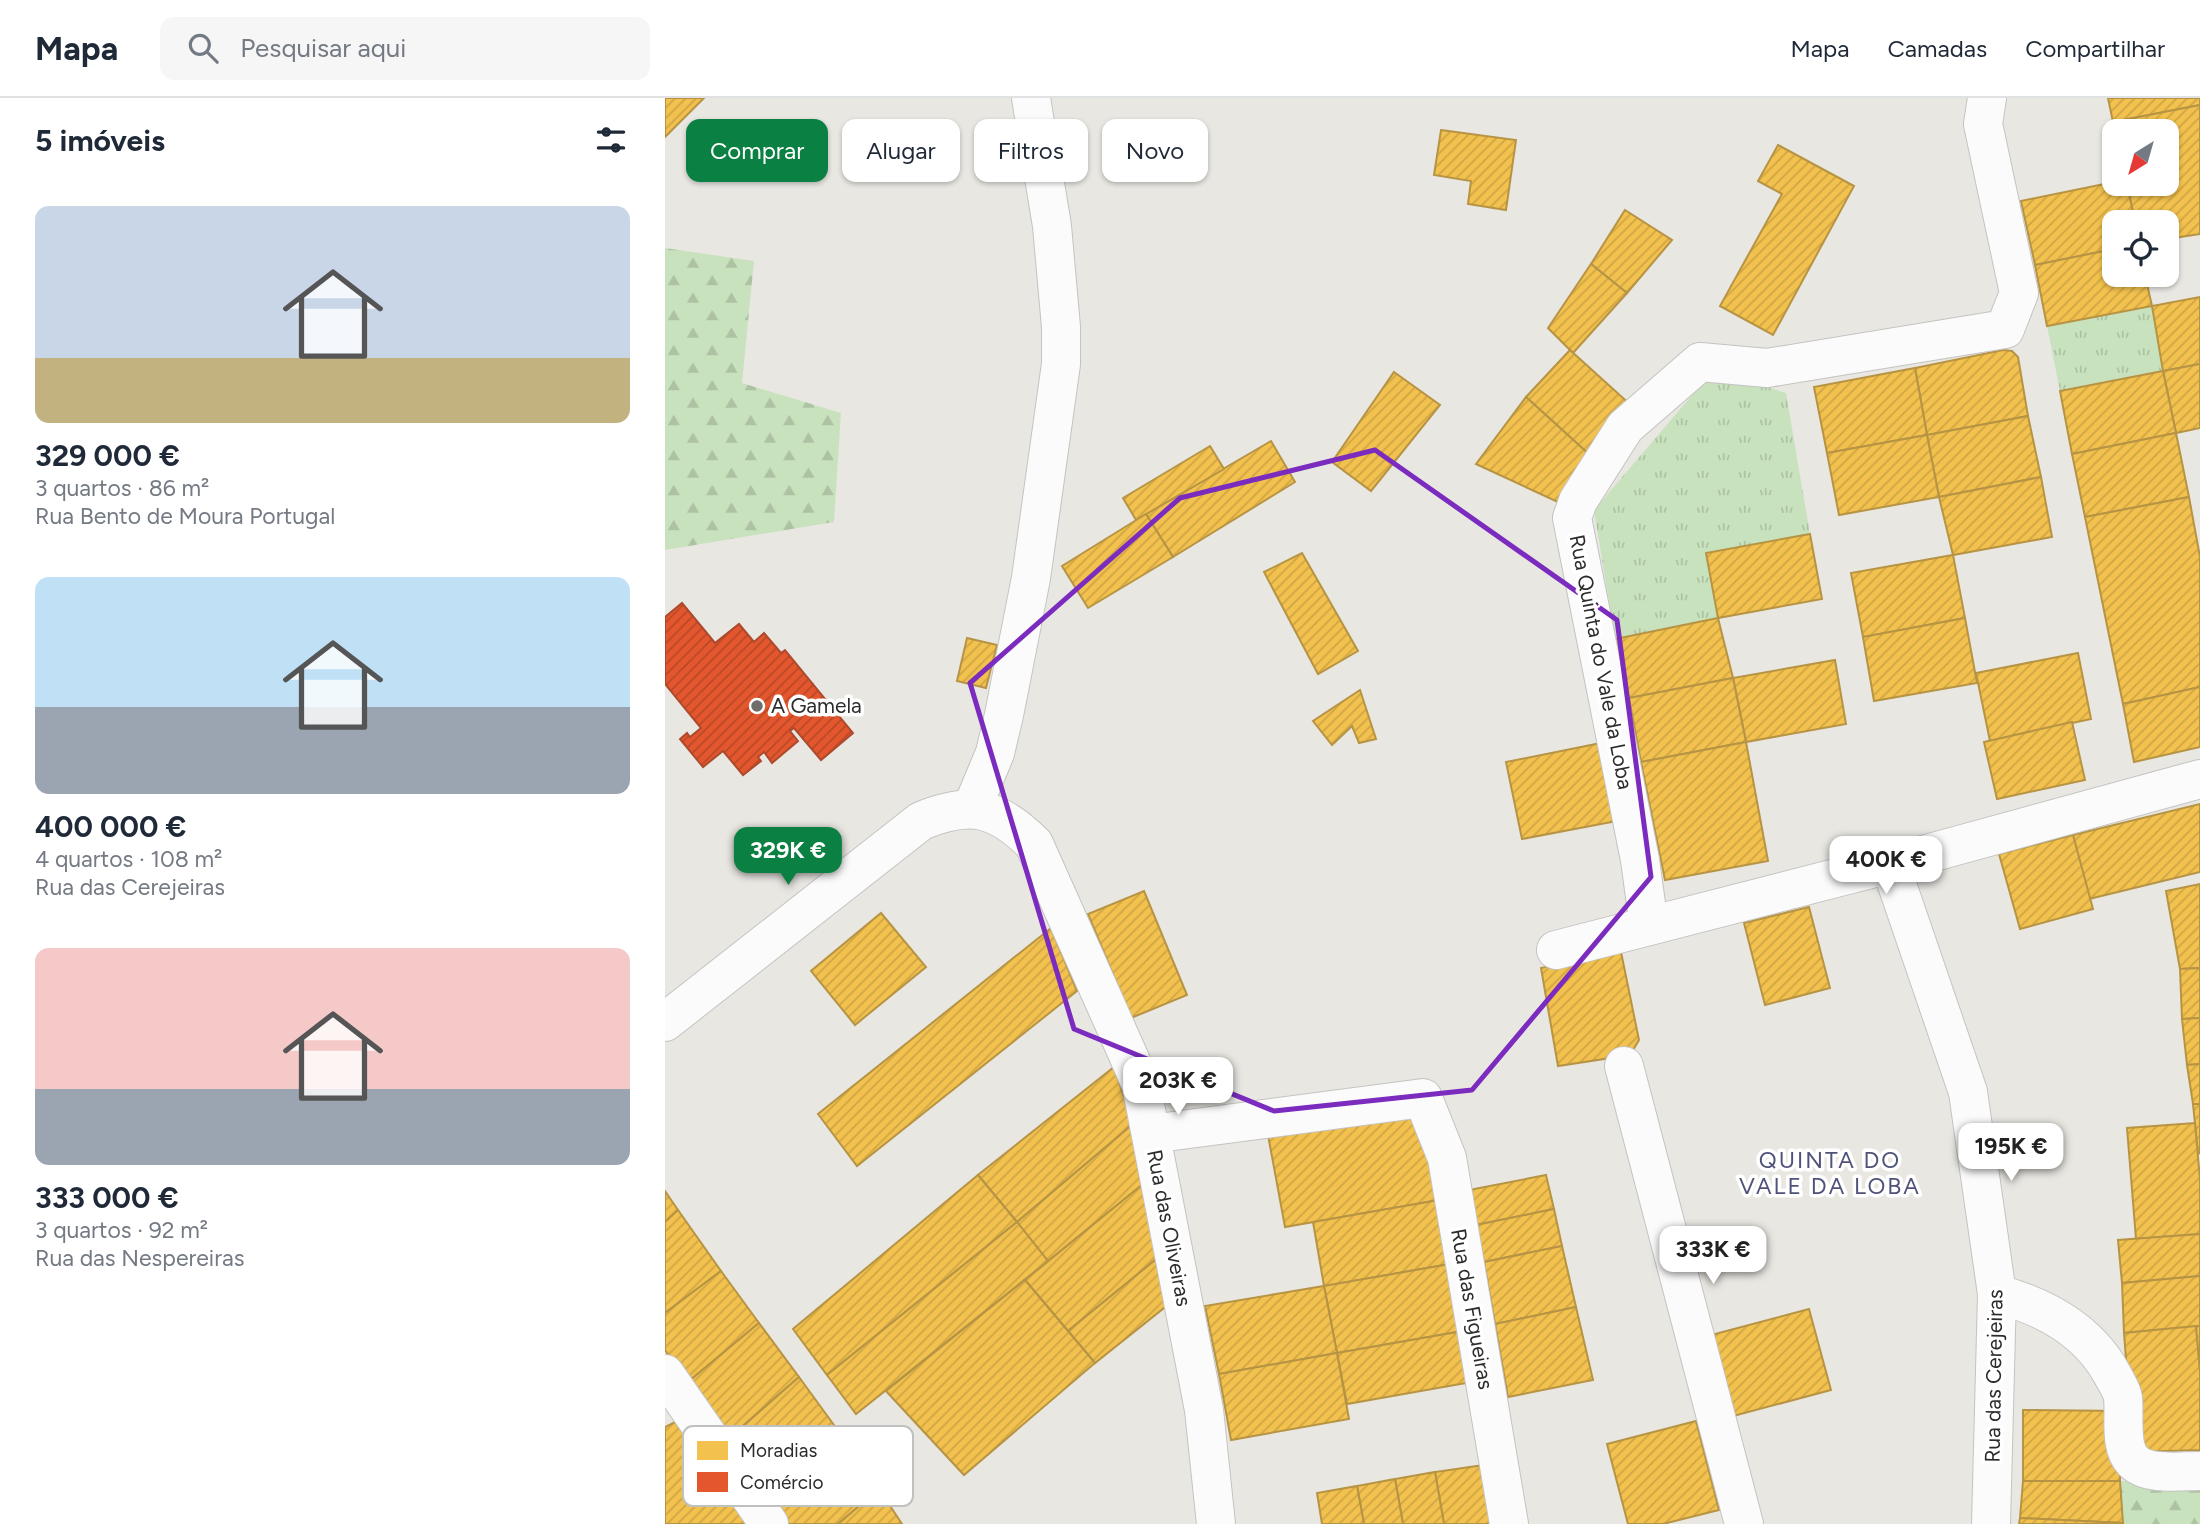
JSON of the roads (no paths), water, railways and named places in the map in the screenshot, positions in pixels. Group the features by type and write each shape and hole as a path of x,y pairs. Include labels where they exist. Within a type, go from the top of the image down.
{"street":[{"path":"665,1022 921,821 959,810 995,753 1031,578 1061,364 1061,327 1052,226 1031,98"},
{"name":"Rua Quinta do Vale da Loba","path":"1649,926 1640,860 1572,518 1579,501 1625,427 1700,362 1767,368 2005,329 2019,293 1983,124 1987,98"},
{"path":"1556,950 1890,864 2200,779"},
{"name":"Rua das Oliveiras","path":"959,810 996,815 1018,828 1034,844 1141,1084 1204,1410 1216,1524"},
{"name":"Rua das Cerejeiras","path":"1890,864 1968,1092 1997,1294 1991,1524"},
{"path":"1624,1066 1739,1523"},
{"name":"Rua das Figueiras","path":"1151,1134 1423,1098 1447,1158 1509,1524"},
{"path":"1997,1294 2027,1302 2052,1313 2092,1346 2107,1364 2123,1394 2127,1452 2133,1462 2160,1471 2200,1471"},
{"path":"665,1374 701,1426"},
{"path":"757,1506 769,1524"}],"place":[{"name":"A Gamela","path":"757,706"}],"district":[{"name":"QUINTA DO VALE DA LOBA","path":"1830,1173"}]}
